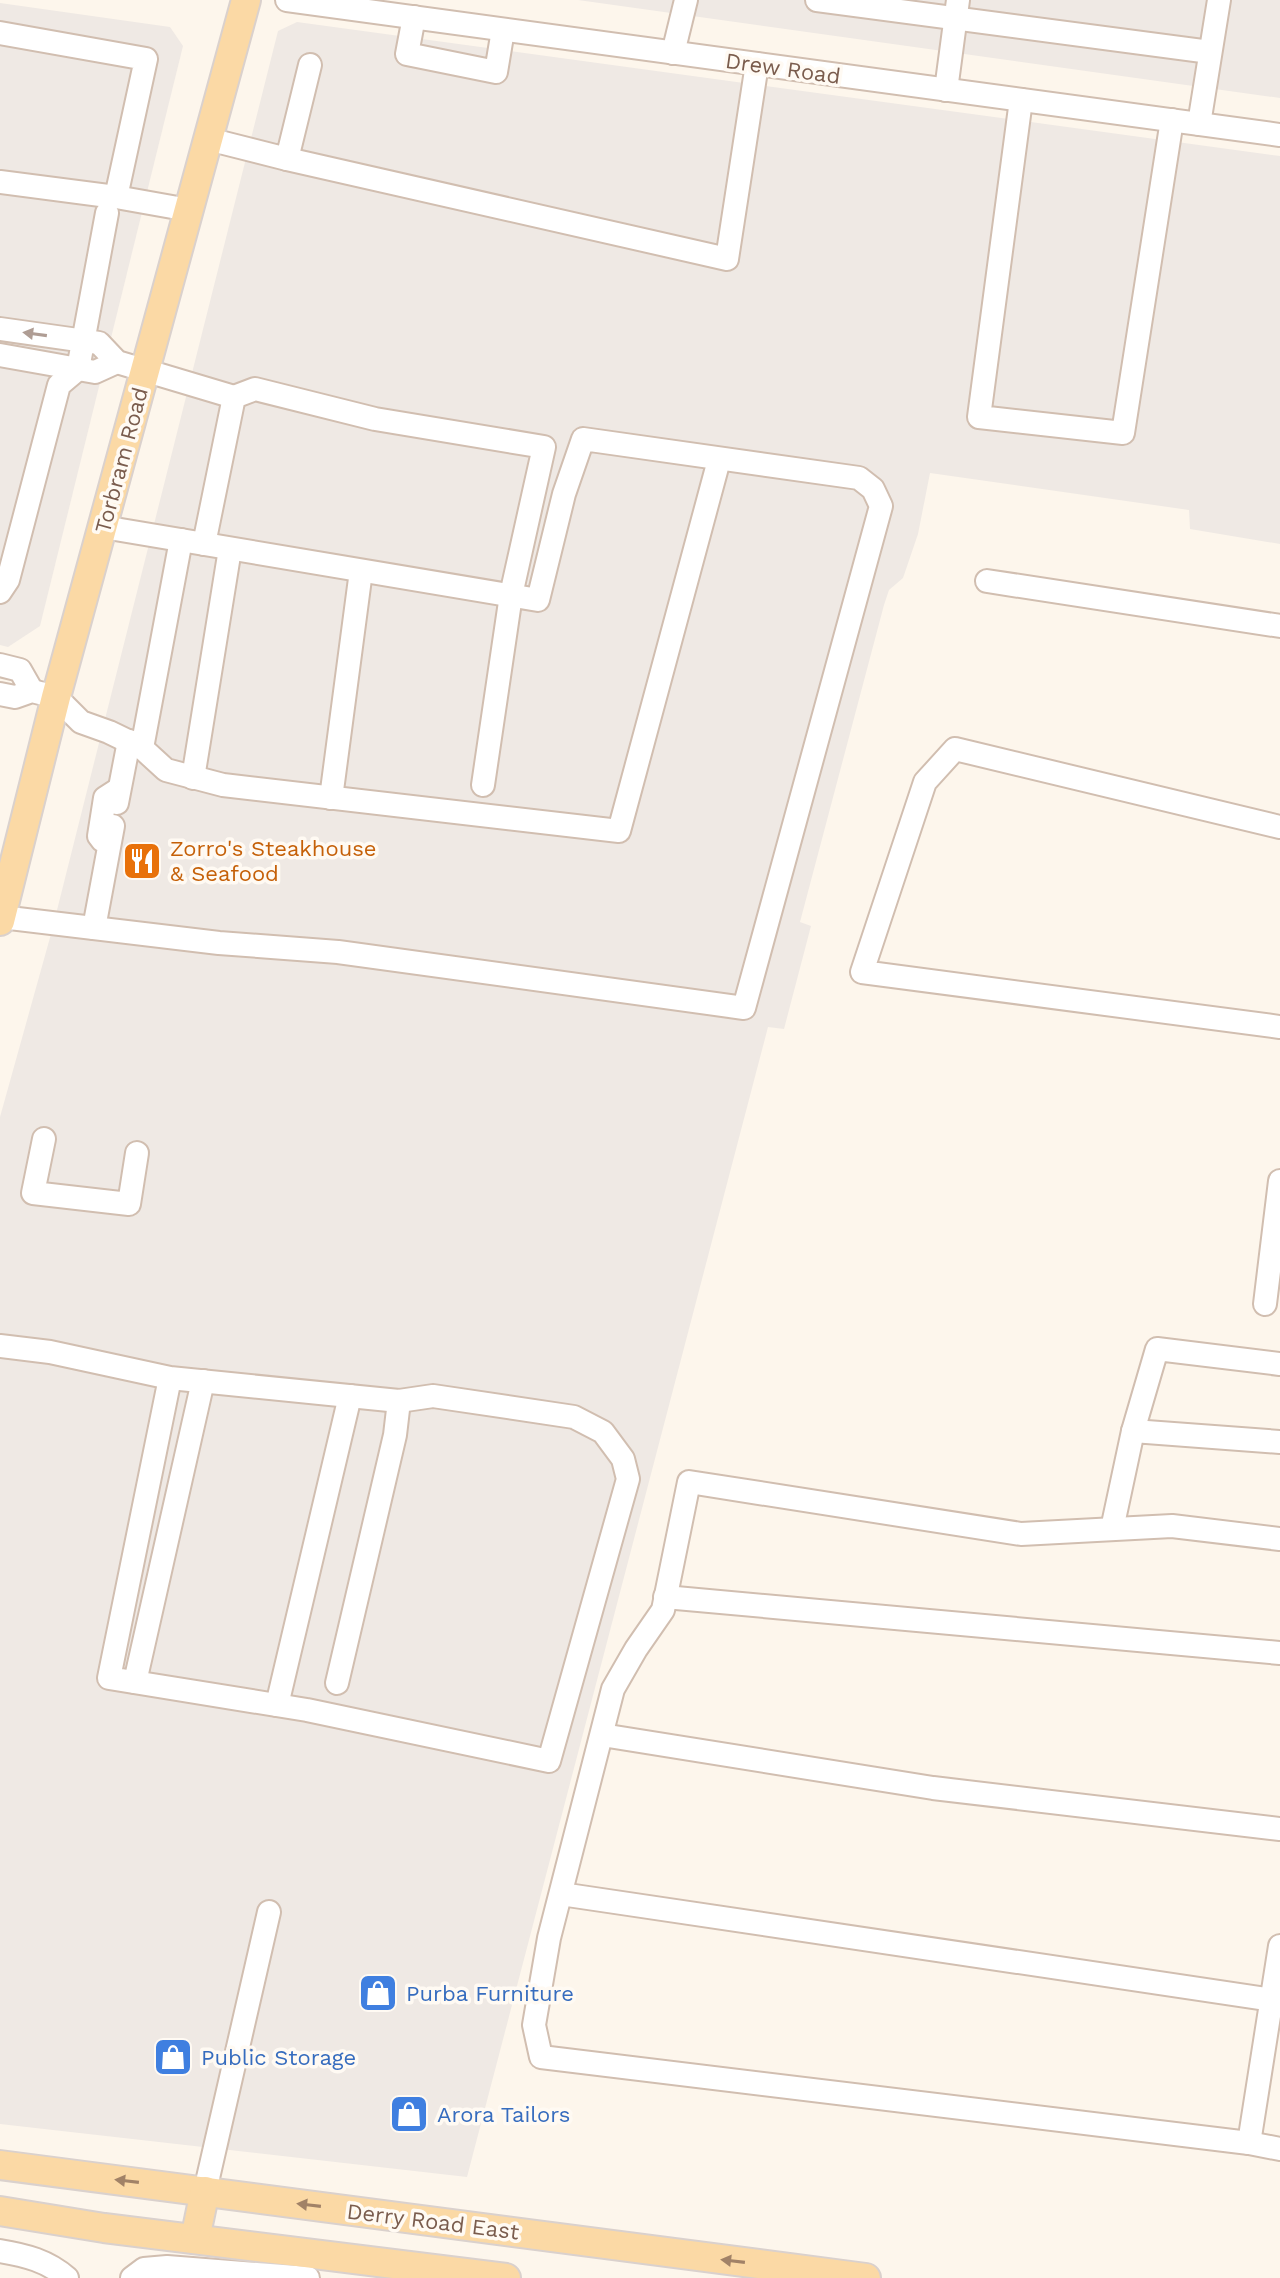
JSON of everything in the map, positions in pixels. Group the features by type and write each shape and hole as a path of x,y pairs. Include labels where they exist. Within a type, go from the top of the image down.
{"main road":[{"name":"Torbram Road","path":"0,919 44,694 103,527 246,0"},
{"name":"Derry Road East","path":"0,2165 866,2278"},
{"path":"195,2239 205,2191"},
{"path":"0,2211 104,2228 503,2278"}],"street":[{"name":"Drew Road","path":"287,0 1280,135"},
{"path":"673,53 686,0"},
{"path":"817,0 957,9 1210,52"},
{"path":"1199,124 1219,0"},
{"path":"946,90 957,9"},
{"path":"414,17 407,54 496,72 503,30"},
{"path":"0,33 146,59 78,369 59,385 8,580 0,592"},
{"path":"208,139 727,259 757,64"},
{"path":"287,159 310,65"},
{"path":"1021,100 979,417 1123,433 1172,120"},
{"path":"0,182 112,205 189,210"},
{"path":"0,329 99,343 117,362 234,397 255,389 375,419 544,447 511,595 483,785"},
{"path":"0,355 95,372 117,362"},
{"path":"204,544 234,397"},
{"path":"0,919 219,943 338,952 744,1008 881,506 873,489 859,478 583,439 564,494 538,600 103,527"},
{"path":"0,665 20,670 44,694 81,722 135,745 166,770 193,778 223,785 619,831 719,460"},
{"path":"94,928 114,817 135,745 181,540"},
{"path":"193,778 230,549"},
{"path":"331,798 361,571"},
{"path":"987,581 1280,626"},
{"path":"0,694 15,697 44,694"},
{"path":"1280,827 955,749 925,782 862,972 1280,1027"},
{"path":"44,1139 33,1193 129,1204 137,1153"},
{"path":"1265,1304 1280,1181"},
{"path":"0,1346 50,1352 170,1378 399,1401 433,1396 574,1417 603,1432 623,1459 628,1479 549,1761 277,1705 109,1678 170,1378"},
{"path":"1112,1529 1133,1431 1157,1349 1280,1364"},
{"path":"135,1682 203,1381"},
{"path":"277,1705 350,1396"},
{"path":"337,1683 395,1435 399,1401"},
{"path":"1133,1431 1280,1442"},
{"path":"1280,1539 1172,1526 1021,1534 689,1482 663,1610 613,1689 549,1938 534,2025 541,2057 1280,2149"},
{"path":"665,1597 1280,1653"},
{"path":"602,1735 933,1788 1280,1829"},
{"path":"561,1894 1276,2000"},
{"path":"205,2191 269,1912"},
{"path":"1249,2143 1276,2000 1280,1946"},
{"path":"0,2251 23,2254 55,2267 67,2278"},
{"path":"132,2278 144,2269 167,2267 308,2278"}],"shaded area":[{"path":"578,0 1280,0 1280,98"},
{"path":"0,3 170,27 183,46 40,626 8,647 0,645"},
{"path":"297,22 1280,156 1280,544 1190,529 1189,510 930,473 918,534 903,578 889,590 884,605 800,922 811,926 784,1029 768,1027 467,2177 0,2124 0,1117 51,934 278,31"}],"place":[{"name":"Zorro's Steakhouse & Seafood","path":"142,861"},
{"name":"Purba Furniture","path":"378,1993"},
{"name":"Public Storage","path":"173,2057"},
{"name":"Arora Tailors","path":"409,2114"}]}
